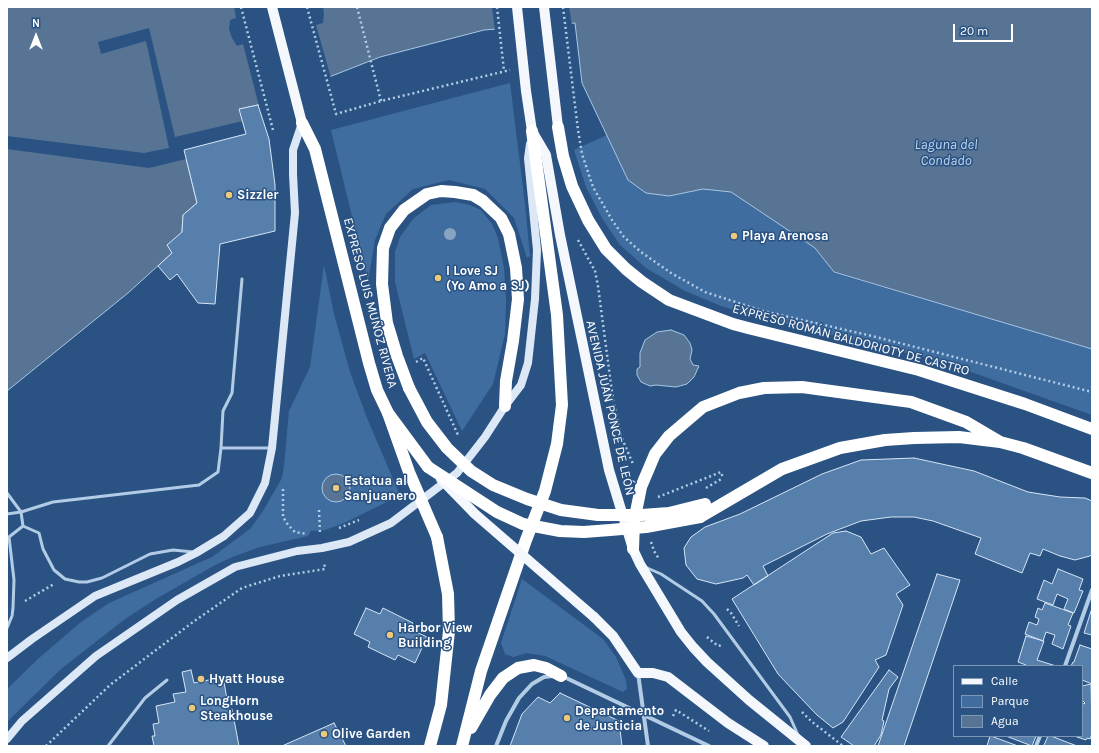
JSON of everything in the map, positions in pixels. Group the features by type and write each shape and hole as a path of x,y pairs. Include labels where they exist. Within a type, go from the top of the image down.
{"highway":[{"name":"EXPRESO LUIS MUÑOZ RIVERA","path":"302,123 315,149 377,390 388,413 409,472 437,538 448,594 449,631 441,705 430,746"},
{"name":"EXPRESO ROMÁN BALDORIOTY DE CASTRO","path":"558,127 563,156 572,186 588,220 606,249 632,274 669,300 733,324 919,370 1025,404 1092,428"},
{"path":"463,742 481,671 526,540 545,491 557,444 562,405 556,315 532,131"},
{"path":"505,406 506,381 518,299 516,268 509,234 501,218 483,201 473,195 441,191 427,194 404,210 390,228 384,248 382,284 387,323 409,388 427,422 447,448 471,471 493,485 527,499 561,510 598,515 642,515 669,513 743,493"},
{"path":"633,549 634,522 640,487 655,454 669,436 703,407 739,393 764,388 802,387 911,402 966,422 1000,442"},
{"path":"388,413 428,467 497,512 523,524 560,531 584,532 646,527 700,517 782,469 840,448 885,440 959,437 1000,442 1036,452 1092,472"},
{"path":"463,742 490,695 503,678 518,668 534,665 546,668 561,676"}],"main road":[{"path":"7,658 32,639 96,596 178,562 224,536 250,513 265,483 272,448 295,213 293,150 302,123 272,7"},
{"path":"7,739 22,721 96,656 177,600 235,567 297,550 322,548 349,542 391,523 457,473 485,437 505,406 521,385 528,363 534,319 537,250 528,158 532,131 517,7"},
{"path":"544,7 558,127"},
{"name":"AVENIDA JUAN PONCE DE LEÓN","path":"532,131 546,155 562,243 609,470 633,549 640,564 681,632 693,647 707,662 749,700 804,744"},
{"path":"428,467 475,514 594,617 613,636 638,673 653,673 668,677 728,723 764,746"}],"street":[{"path":"1065,665 1092,590"},
{"path":"638,673 648,746"},
{"path":"496,746 506,721 519,698 532,684 544,677 561,676 709,746"}],"lane":[{"path":"7,514 21,512 53,502 199,485 218,472 221,448 222,411 232,393 242,278"},
{"path":"221,448 272,448"},
{"path":"7,492 21,512 23,526"},
{"path":"23,526 39,533 43,549 54,570 65,579 80,582 87,582 102,578 150,554 173,550 196,552"},
{"path":"7,628 12,616 14,580 9,538 23,526"},
{"path":"640,564 661,574 702,601 790,716 804,744"},
{"path":"108,746 145,698 167,680"}],"path":[{"path":"241,7 273,130"},
{"path":"307,7 336,114 381,101 524,66"},
{"path":"357,7 381,101"},
{"path":"497,7 504,71"},
{"path":"563,7 578,130 582,154 593,187 612,220 624,237 641,252 671,274 705,292 762,311 872,336 1092,392"},
{"path":"578,240 594,271 599,294 613,400 621,436 635,468"},
{"path":"416,362 423,358 458,434 456,438 452,432"},
{"path":"652,499 721,472 723,478 703,490"},
{"path":"283,489 283,517 288,525 295,532 306,534 321,532"},
{"path":"46,746 110,685 193,622 242,588 280,576 325,569 319,510"},
{"path":"334,529 362,519"},
{"path":"13,608 39,592 65,579"},
{"path":"704,635 718,646 722,645 731,637"}],"green space":[{"path":"510,83 530,256 527,258 514,218 485,189 449,180 413,189 386,214 375,240 368,282 331,130"},
{"path":"607,135 628,180 669,196 703,189 731,192 815,248 834,273 1092,349 1092,415 943,362 762,318 721,306 685,291 646,268 620,245 602,218 586,187 574,150"},
{"path":"456,202 470,205 481,210 492,224 498,238 504,268 506,299 505,334 493,384 462,431 425,353 414,359 395,282 395,252 400,237 414,218 431,205"},
{"path":"324,265 334,314 350,372 367,418 399,493 397,497 344,523 325,530 311,531 308,536 260,547 235,556 215,565 156,599 125,619 61,669 7,722 7,689 39,658 81,622 109,603 212,557 250,529 263,511 282,478 289,411 310,367"},
{"path":"522,579 603,639 616,657 626,680 627,689 623,692 545,656 527,653 513,657 505,654 501,643"}],"water":[{"name":"Laguna del Condado","path":"7,7 1092,7 1092,349 834,272 815,248 731,192 703,189 669,196 646,193 628,180 582,83 575,23 484,30 380,57 258,105 240,109 246,134 184,150 197,203 183,215 182,232 172,253 128,293 7,391"},
{"path":"671,330 684,335 690,343 692,350 690,359 693,365 699,366 694,377 687,384 676,387 656,385 650,386 641,382 637,375 637,369 640,367 640,353 645,340 657,332"},
{"path":"336,474 346,478 350,488 346,498 336,502 326,498 322,488 326,478"}],"pier":[{"path":"234,7 323,7 323,23 316,25 331,78 259,106 243,44 237,46 229,29 230,20 236,18"},
{"path":"492,7 569,7 572,25 495,31"},
{"path":"149,28 175,137 243,121 246,134 184,150 186,159 149,168 7,149 7,136 144,153 169,148 146,41 101,54 98,42"}],"building":[{"path":"258,105 269,139 275,185 275,231 220,244 215,304 198,303 177,274 170,280 158,266 172,253 167,245 182,232 183,215 197,203 184,150 246,134 239,109"},
{"path":"914,458 974,471 1028,492 1060,497 1085,498 1092,501 1092,554 1090,556 1075,560 1043,549 1040,556 1030,553 1022,573 975,554 981,538 933,521 914,517 891,517 861,521 827,534 763,566 768,576 754,585 747,575 743,578 716,584 697,579 686,565 684,548 691,537 705,527 740,514 822,474 861,460"},
{"path":"846,531 861,537 871,554 884,548 910,585 896,594 903,605 886,655 875,660 879,667 843,722 833,728 817,715 778,674 732,599 833,533"},
{"path":"1058,569 1083,579 1079,590 1083,591 1074,613 1064,609 1068,599 1057,594 1053,605 1037,599 1044,580 1052,584"},
{"path":"937,574 960,580 904,746 878,746"},
{"path":"1045,603 1073,613 1068,625 1071,626 1063,649 1052,644 1055,635 1046,632 1043,641 1025,634 1029,622 1037,625 1039,619 1035,617 1038,608 1042,610"},
{"name":"Harbor View Building","path":"366,608 380,614 383,608 413,623 410,629 427,637 415,663 398,655 395,660 368,647 370,642 354,634"},
{"path":"1092,608 1092,635 1084,633"},
{"path":"1026,636 1044,641 1037,660 1053,665 1026,665 1018,662"},
{"path":"1080,645 1092,649 1092,684 1083,680 1083,665 1072,665"},
{"name":"LongHorn Steakhouse","path":"191,670 194,683 223,677 229,710 232,709 239,746 154,746 152,736 155,736 153,724 159,723 156,706 175,702 173,694 186,692 182,672"},
{"path":"889,670 898,677 889,689 882,720 884,721 881,735 874,746 854,746 841,737"},
{"path":"1091,684 1092,734 1090,739 1087,738 1086,740 1077,737 1083,737 1083,704 1085,703 1083,701 1083,686"},
{"name":"Departamento de Justicia","path":"560,693 619,721 622,746 510,746 522,714 538,697 550,703"},
{"name":"Olive Garden","path":"334,723 346,746 282,746"},
{"path":"990,737 994,737 1018,746 987,746"},
{"path":"1009,737 1036,737 1032,746"},
{"path":"1048,737 1054,737 1077,746 1046,746 1044,745"}],"place":[{"name":"Sizzler","path":"229,195"},
{"name":"Playa Arenosa","path":"734,236"},
{"name":"I Love SJ (Yo Amo a SJ)","path":"438,278"},
{"name":"Estatua al Sanjuanero","path":"336,488"},
{"name":"Harbor View Building","path":"390,635"},
{"name":"Hyatt House","path":"201,679"},
{"name":"LongHorn Steakhouse","path":"192,708"},
{"name":"Departamento de Justicia","path":"567,718"},
{"name":"Olive Garden","path":"324,734"}]}
